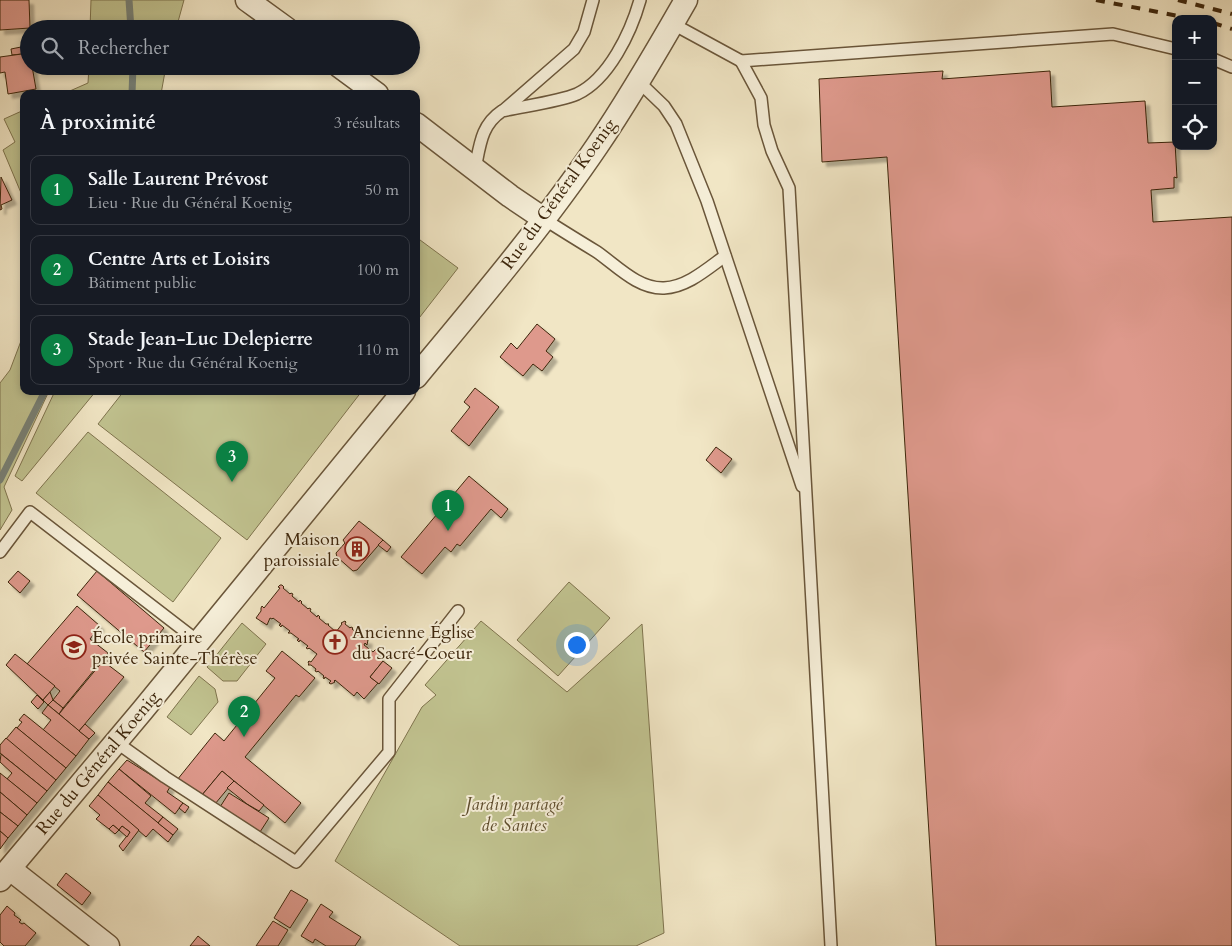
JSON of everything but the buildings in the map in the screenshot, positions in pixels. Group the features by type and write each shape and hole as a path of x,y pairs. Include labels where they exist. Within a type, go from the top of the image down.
{"street":[{"path":"247,0 275,20"},
{"name":"Rue du Général Koenig","path":"420,372 544,219 597,147 639,82 686,0"},
{"path":"351,75 372,90"},
{"path":"420,127 544,219"},
{"name":"Rue du Général Koenig","path":"5,875 401,395"},
{"path":"5,875 108,946"}],"lane":[{"path":"475,169 485,129 494,116 574,50 584,32 593,0"},
{"path":"502,111 577,94 587,88 605,70 619,50 633,21 640,0"},
{"path":"673,24 741,61 1113,34 1172,49"},
{"path":"1215,60 1232,67"},
{"path":"741,61 761,98 764,125 772,151 789,188 831,946"},
{"path":"639,82 664,106 676,124 707,202 806,500"},
{"path":"544,219 636,281 650,287 664,288 677,286 691,280 725,256"},
{"path":"0,552 30,512 199,642"},
{"path":"116,742 165,777 296,862 389,752 389,699 458,611"}],"green space":[{"path":"91,0 184,0 178,20 90,20"},
{"path":"88,75 164,75 162,90 72,90 88,83"},
{"path":"20,112 20,190 3,150 15,142 4,119"},
{"path":"420,240 458,268 420,317"},
{"path":"20,344 20,395 47,395 4,487 12,510 0,530 0,383 10,370"},
{"path":"53,395 93,395 22,481 15,476"},
{"path":"121,395 359,395 247,540 98,424"},
{"path":"88,432 221,538 173,602 36,493"},
{"path":"569,582 610,618 558,676 517,640"},
{"name":"Jardin partagé de Santes","path":"481,621 567,692 642,624 664,933 636,946 460,946 335,861 422,707 436,695 425,685"},
{"path":"242,623 266,644 237,681 223,681 207,667"},
{"path":"199,676 215,689 218,702 191,735 167,717"}],"waterway":[{"path":"129,0 130,20"},
{"path":"132,90 133,75"},
{"path":"0,480 43,395"}],"railway":[{"path":"1096,0 1173,15"},
{"path":"1178,0 1232,14"},
{"path":"1217,24 1232,29"}],"place":[{"name":"Stade Jean-Luc Delepierre","path":"232,482"},
{"name":"Salle Laurent Prévost","path":"448,531"},
{"name":"Maison paroissiale","path":"357,549"},
{"name":"Ancienne Église du Sacré-Coeur","path":"335,642"},
{"name":"École primaire privée Sainte-Thérèse","path":"74,647"},
{"name":"Centre Arts et Loisirs","path":"244,737"}]}
